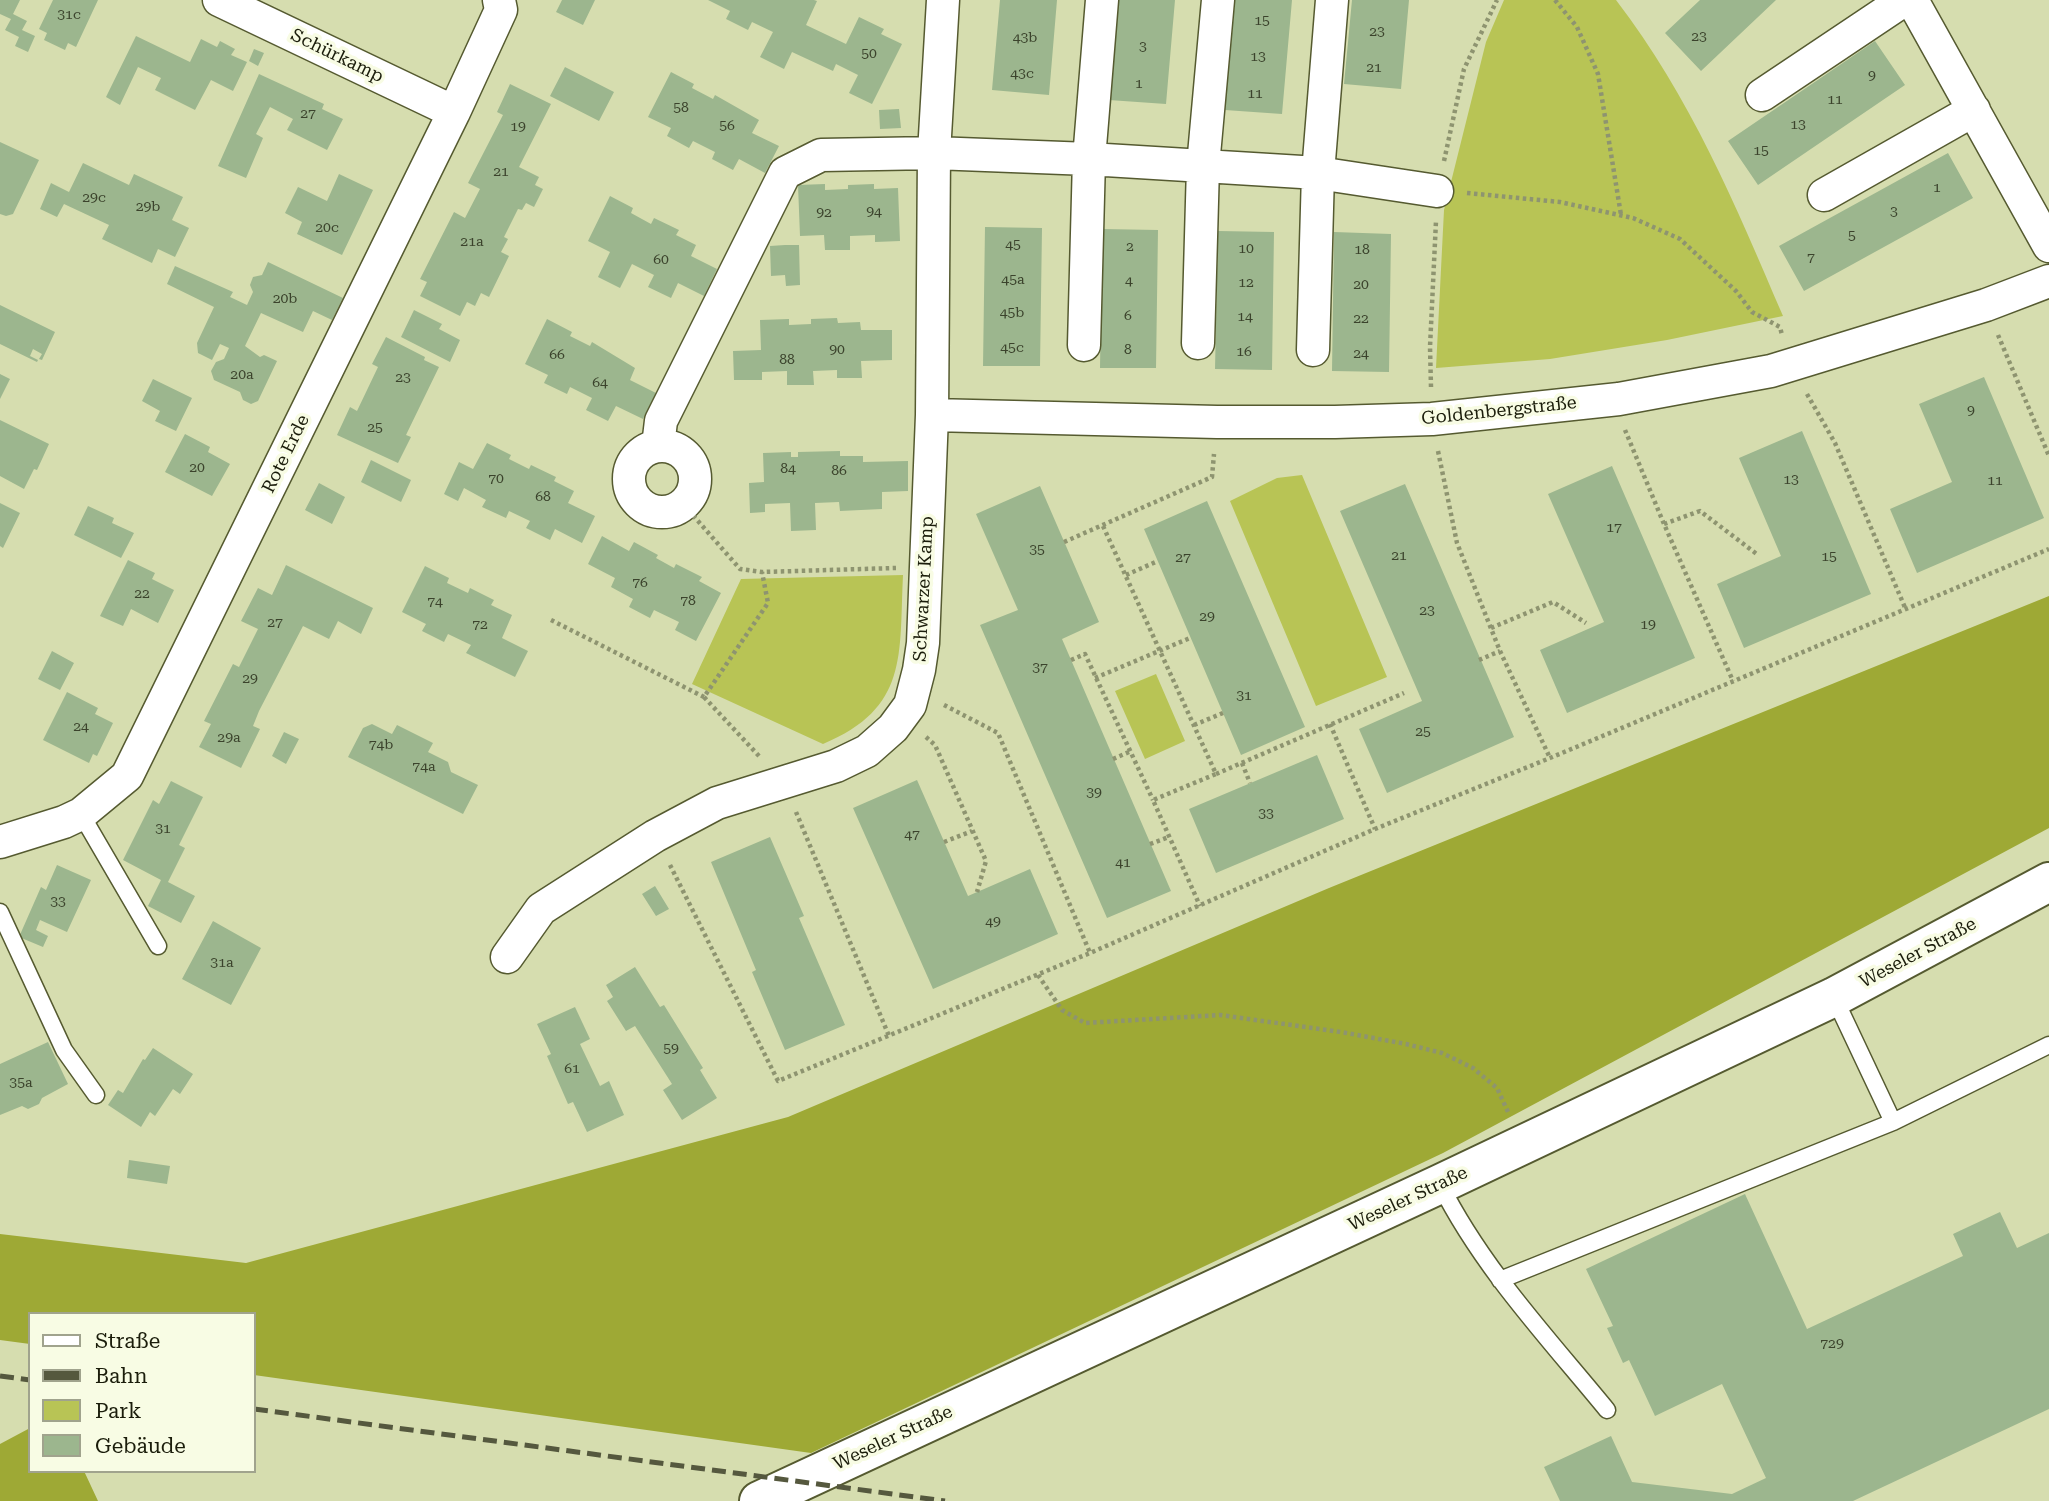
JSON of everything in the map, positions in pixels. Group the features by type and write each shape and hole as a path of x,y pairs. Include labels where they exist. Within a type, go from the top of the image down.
{"main road":[{"name":"Weseler Straße","path":"759,1501 1524,1145 1834,997 2049,882"}],"street":[{"name":"Schürkamp","path":"219,0 454,112"},
{"name":"Rote Erde","path":"0,842 81,814 127,776 454,112 501,10 499,0"},
{"name":"Schwarzer Kamp","path":"908,702 919,670 923,642 932,415 934,153 943,0"},
{"path":"1084,345 1089,159 1101,0"},
{"path":"1198,343 1203,166 1218,0"},
{"path":"1313,350 1318,173 1332,0"},
{"path":"1762,95 1904,0"},
{"path":"1912,0 2049,246"},
{"path":"1824,195 1974,110"},
{"path":"658,446 662,421 785,173 821,155 934,153 1089,159 1318,173 1437,191"},
{"name":"Goldenbergstraße","path":"932,415 1335,422 1432,419 1619,399 1771,371 1986,305 2049,281"},
{"path":"658,446 670,447 681,452 690,461 695,484 684,505 664,512 654,511 645,507 632,492 629,481 632,465 643,452 658,446"},
{"path":"507,957 541,909 655,836 717,803 836,766 867,751 893,728 908,702"}],"lane":[{"path":"81,814 158,946"},
{"path":"0,912 64,1051 96,1095"},
{"path":"1834,997 1893,1122"},
{"path":"1500,1280 1893,1122 2049,1045"},
{"path":"1440,1184 1453,1210 1500,1280 1606,1410"}],"path":[{"path":"1556,0 1577,27 1598,74 1621,215"},
{"path":"1437,191 1560,202 1633,218 1680,239 1736,291 1752,312 1780,327 1791,365 1835,443 1906,610"},
{"path":"1986,305 2049,456"},
{"path":"1619,399 1622,421 1733,681"},
{"path":"1064,542 1212,477 1217,422"},
{"path":"684,505 740,569 762,572 925,568"},
{"path":"1664,524 1700,510 1758,555"},
{"path":"1103,526 1216,774"},
{"path":"655,836 778,1081 1038,975 1375,829 2049,549"},
{"path":"1126,575 1158,561"},
{"path":"704,697 768,603 762,572"},
{"path":"1491,628 1553,602 1586,623"},
{"path":"551,620 704,697 783,782 889,1036"},
{"path":"1096,678 1191,638"},
{"path":"1479,660 1500,651"},
{"path":"1071,660 1085,653 1200,906"},
{"path":"1153,800 1404,693"},
{"path":"908,702 935,745 986,861 977,892"},
{"path":"908,702 998,733 1090,953"},
{"path":"1194,725 1223,713"},
{"path":"1330,724 1375,829"},
{"path":"1113,758 1129,752"},
{"path":"1242,763 1251,783"},
{"path":"944,842 972,831"},
{"path":"1150,844 1169,836"},
{"path":"1038,975 1062,1010 1085,1023 1220,1014 1342,1032 1442,1053 1473,1068 1497,1088 1524,1145"}],"green space":[{"path":"1504,0 1616,0 1667,74 1689,113 1729,193 1783,316 1667,340 1550,359 1436,368 1444,210 1486,42"},
{"path":"1302,475 1387,677 1316,706 1230,501 1277,478"},
{"path":"903,575 899,654 894,676 885,696 871,714 851,730 823,744 692,684 741,579"},
{"path":"2049,596 2049,828 1443,1153 811,1453 256,1375 256,1312 28,1312 28,1344 0,1340 0,1234 246,1263 788,1117 1329,888"},
{"path":"1156,674 1185,741 1145,759 1115,691"},
{"path":"28,1429 28,1473 85,1473 98,1501 0,1501 0,1444"}],"building":[{"path":"0,0 20,0 13,14 27,21 22,30 35,36 28,52 15,46 19,37 5,30 11,19 0,14"},
{"path":"53,0 98,0 76,47 68,43 65,50 44,40 47,33 39,29"},
{"path":"562,0 595,0 583,25 556,12"},
{"path":"708,0 814,0 817,1 806,25 846,44 859,17 884,29 881,34 902,44 872,104 849,93 858,75 836,64 833,71 792,52 784,69 760,57 773,32 752,22 748,30 726,19 730,11"},
{"path":"1000,0 1057,0 1049,95 992,90"},
{"path":"1118,0 1175,0 1166,104 1109,100"},
{"path":"1235,0 1292,0 1282,114 1225,110"},
{"path":"1352,0 1409,0 1401,89 1344,84"},
{"path":"1700,0 1776,0 1701,71 1665,33"},
{"path":"136,36 190,62 201,39 217,47 220,41 235,49 231,55 247,62 233,91 211,80 195,110 155,90 161,78 138,67 120,105 106,97"},
{"path":"1875,41 1905,85 1758,185 1728,141"},
{"path":"254,49 264,53 258,66 249,61"},
{"path":"565,67 614,92 599,121 550,96"},
{"path":"671,72 694,84 692,88 713,99 715,95 759,120 752,133 779,146 765,173 739,159 733,170 712,159 715,152 693,141 689,148 667,136 671,128 648,117"},
{"path":"259,74 324,104 322,109 343,119 327,150 287,130 293,119 270,107 256,134 263,138 246,178 218,166"},
{"path":"510,84 551,104 519,167 539,177 535,185 543,189 534,207 526,203 522,210 518,209 504,237 508,239 501,252 509,256 489,297 481,293 475,306 467,302 460,316 420,296 427,282 420,279 454,212 465,218 480,189 468,183 503,115 497,112"},
{"path":"899,109 901,128 880,129 879,110"},
{"path":"0,142 39,160 13,214 6,216 0,214"},
{"path":"1948,153 1973,198 1804,291 1779,246"},
{"path":"83,163 129,185 134,174 183,197 172,220 189,228 175,257 158,249 152,263 102,239 109,225 64,204 57,217 40,209 51,183 69,192"},
{"path":"339,174 373,190 342,255 297,234 302,222 285,213 298,187 327,201"},
{"path":"825,184 825,190 848,189 848,185 874,184 874,189 898,188 900,241 875,242 875,235 850,236 850,250 825,250 824,235 800,236 798,185"},
{"path":"610,196 633,208 631,213 651,224 654,218 679,230 676,235 696,245 691,256 717,269 704,296 678,283 671,298 648,287 654,275 632,264 620,288 598,277 610,252 588,241"},
{"path":"985,227 1042,228 1040,366 983,366"},
{"path":"1102,229 1158,230 1156,368 1100,368"},
{"path":"1218,231 1274,232 1272,370 1215,369"},
{"path":"1334,232 1391,234 1389,372 1332,371"},
{"path":"799,245 800,285 786,286 785,275 771,276 770,246"},
{"path":"268,262 343,298 332,320 313,311 303,332 261,313 245,346 260,357 264,355 277,361 258,401 251,404 243,400 240,392 214,380 211,371 216,362 224,359 229,348 220,344 212,360 198,353 197,343 214,307 167,284 175,266 233,292 230,297 247,305 253,292 250,285 253,277 262,275"},
{"path":"0,305 55,332 42,360 39,359 42,354 33,349 30,356 38,360 37,362 0,344"},
{"path":"414,310 442,324 439,329 460,340 450,362 401,337"},
{"path":"837,318 838,323 860,322 861,330 892,330 892,360 861,361 862,378 837,378 837,370 813,371 814,385 787,385 787,371 762,372 762,380 734,380 733,351 761,350 760,320 789,319 789,325 811,324 811,319"},
{"path":"547,319 572,332 570,336 590,346 592,342 635,368 630,380 656,393 643,419 616,406 608,421 586,410 592,398 570,387 567,394 544,383 548,375 525,364"},
{"path":"386,337 439,367 406,435 411,437 398,463 337,435 350,407 357,411 378,367 372,364"},
{"path":"0,374 10,379 0,399"},
{"path":"1984,377 2044,518 1917,573 1890,509 1952,482 1919,404"},
{"path":"153,379 192,398 176,431 155,421 160,411 142,401"},
{"path":"0,420 49,444 37,470 34,469 24,489 0,476"},
{"path":"1802,431 1871,594 1744,648 1717,584 1781,556 1739,458"},
{"path":"185,434 210,447 208,452 230,464 212,496 165,472"},
{"path":"487,443 511,455 509,459 529,469 531,465 556,477 554,481 574,491 568,503 595,516 582,543 555,529 550,540 526,528 530,521 509,511 506,518 482,507 486,500 464,488 458,501 444,494 459,462 473,469"},
{"path":"840,451 840,456 863,456 863,462 908,461 908,491 882,492 882,509 840,511 839,502 815,503 816,530 791,531 790,503 765,504 765,512 750,513 749,483 764,482 763,453 791,452 791,457 798,457 798,452"},
{"path":"371,460 411,480 401,502 361,482"},
{"path":"1612,466 1695,658 1567,713 1540,650 1604,622 1548,494"},
{"path":"319,483 345,497 332,524 305,510"},
{"path":"1405,484 1514,737 1387,793 1359,729 1422,701 1340,511"},
{"path":"1040,486 1099,622 1062,639 1171,891 1107,918 980,625 1018,610 976,514"},
{"path":"1207,501 1305,727 1241,755 1144,529"},
{"path":"0,503 20,513 3,548 0,546"},
{"path":"88,506 114,518 112,523 134,533 121,558 74,535"},
{"path":"602,536 629,551 634,542 658,555 656,558 674,568 676,564 702,577 699,581 721,593 696,641 675,630 679,622 654,610 650,618 629,607 633,599 611,587 615,578 588,564"},
{"path":"128,560 155,573 152,579 174,590 158,623 131,609 123,626 100,616"},
{"path":"286,565 373,608 361,634 338,621 329,639 303,626 259,711 253,726 260,729 241,768 199,747 211,724 204,721 233,664 239,667 258,629 241,621 258,588 272,595"},
{"path":"425,566 449,578 447,583 468,593 470,588 494,600 491,605 512,615 502,638 528,651 515,677 466,653 471,645 448,634 444,642 422,631 426,624 402,612"},
{"path":"52,651 74,663 60,690 38,679"},
{"path":"67,692 98,708 95,714 113,723 97,756 93,754 89,763 43,740"},
{"path":"372,724 392,734 397,725 433,743 428,752 448,762 451,772 478,785 463,814 348,757 363,728"},
{"path":"284,732 299,739 286,764 272,756"},
{"path":"1317,755 1344,819 1216,873 1189,809"},
{"path":"917,780 968,896 1030,869 1058,934 933,989 853,808"},
{"path":"171,781 203,797 179,845 185,848 168,882 195,896 181,923 148,906 161,880 123,860 153,800 159,804"},
{"path":"770,837 804,916 799,918 845,1025 785,1050 752,972 756,970 711,862"},
{"path":"57,865 91,880 67,932 40,920 36,930 48,936 43,947 19,937 41,887 46,890"},
{"path":"655,886 669,909 656,916 642,894"},
{"path":"213,921 261,948 231,1005 182,979"},
{"path":"635,967 660,1007 664,1005 703,1068 700,1070 717,1098 682,1120 663,1090 672,1084 635,1026 626,1031 607,1001 613,997 606,985"},
{"path":"575,1007 590,1039 580,1044 600,1086 609,1081 624,1115 587,1132 573,1102 568,1104 547,1056 551,1054 537,1024"},
{"path":"48,1042 68,1084 42,1098 39,1104 28,1109 22,1106 0,1115 0,1064"},
{"path":"153,1048 193,1074 180,1094 173,1089 155,1116 150,1112 141,1127 108,1105 118,1090 123,1093 143,1059 145,1060"},
{"path":"129,1160 170,1166 167,1184 127,1178"},
{"path":"1745,1194 1807,1329 1963,1256 1953,1234 2000,1212 2017,1248 2049,1233 2049,1409 1853,1501 1560,1501 1544,1467 1611,1436 1632,1482 1732,1494 1766,1478 1722,1384 1655,1416 1629,1360 1623,1363 1607,1328 1613,1326 1586,1269"}],"railway":[{"path":"0,1376 28,1380"},
{"path":"256,1409 945,1501"}]}
